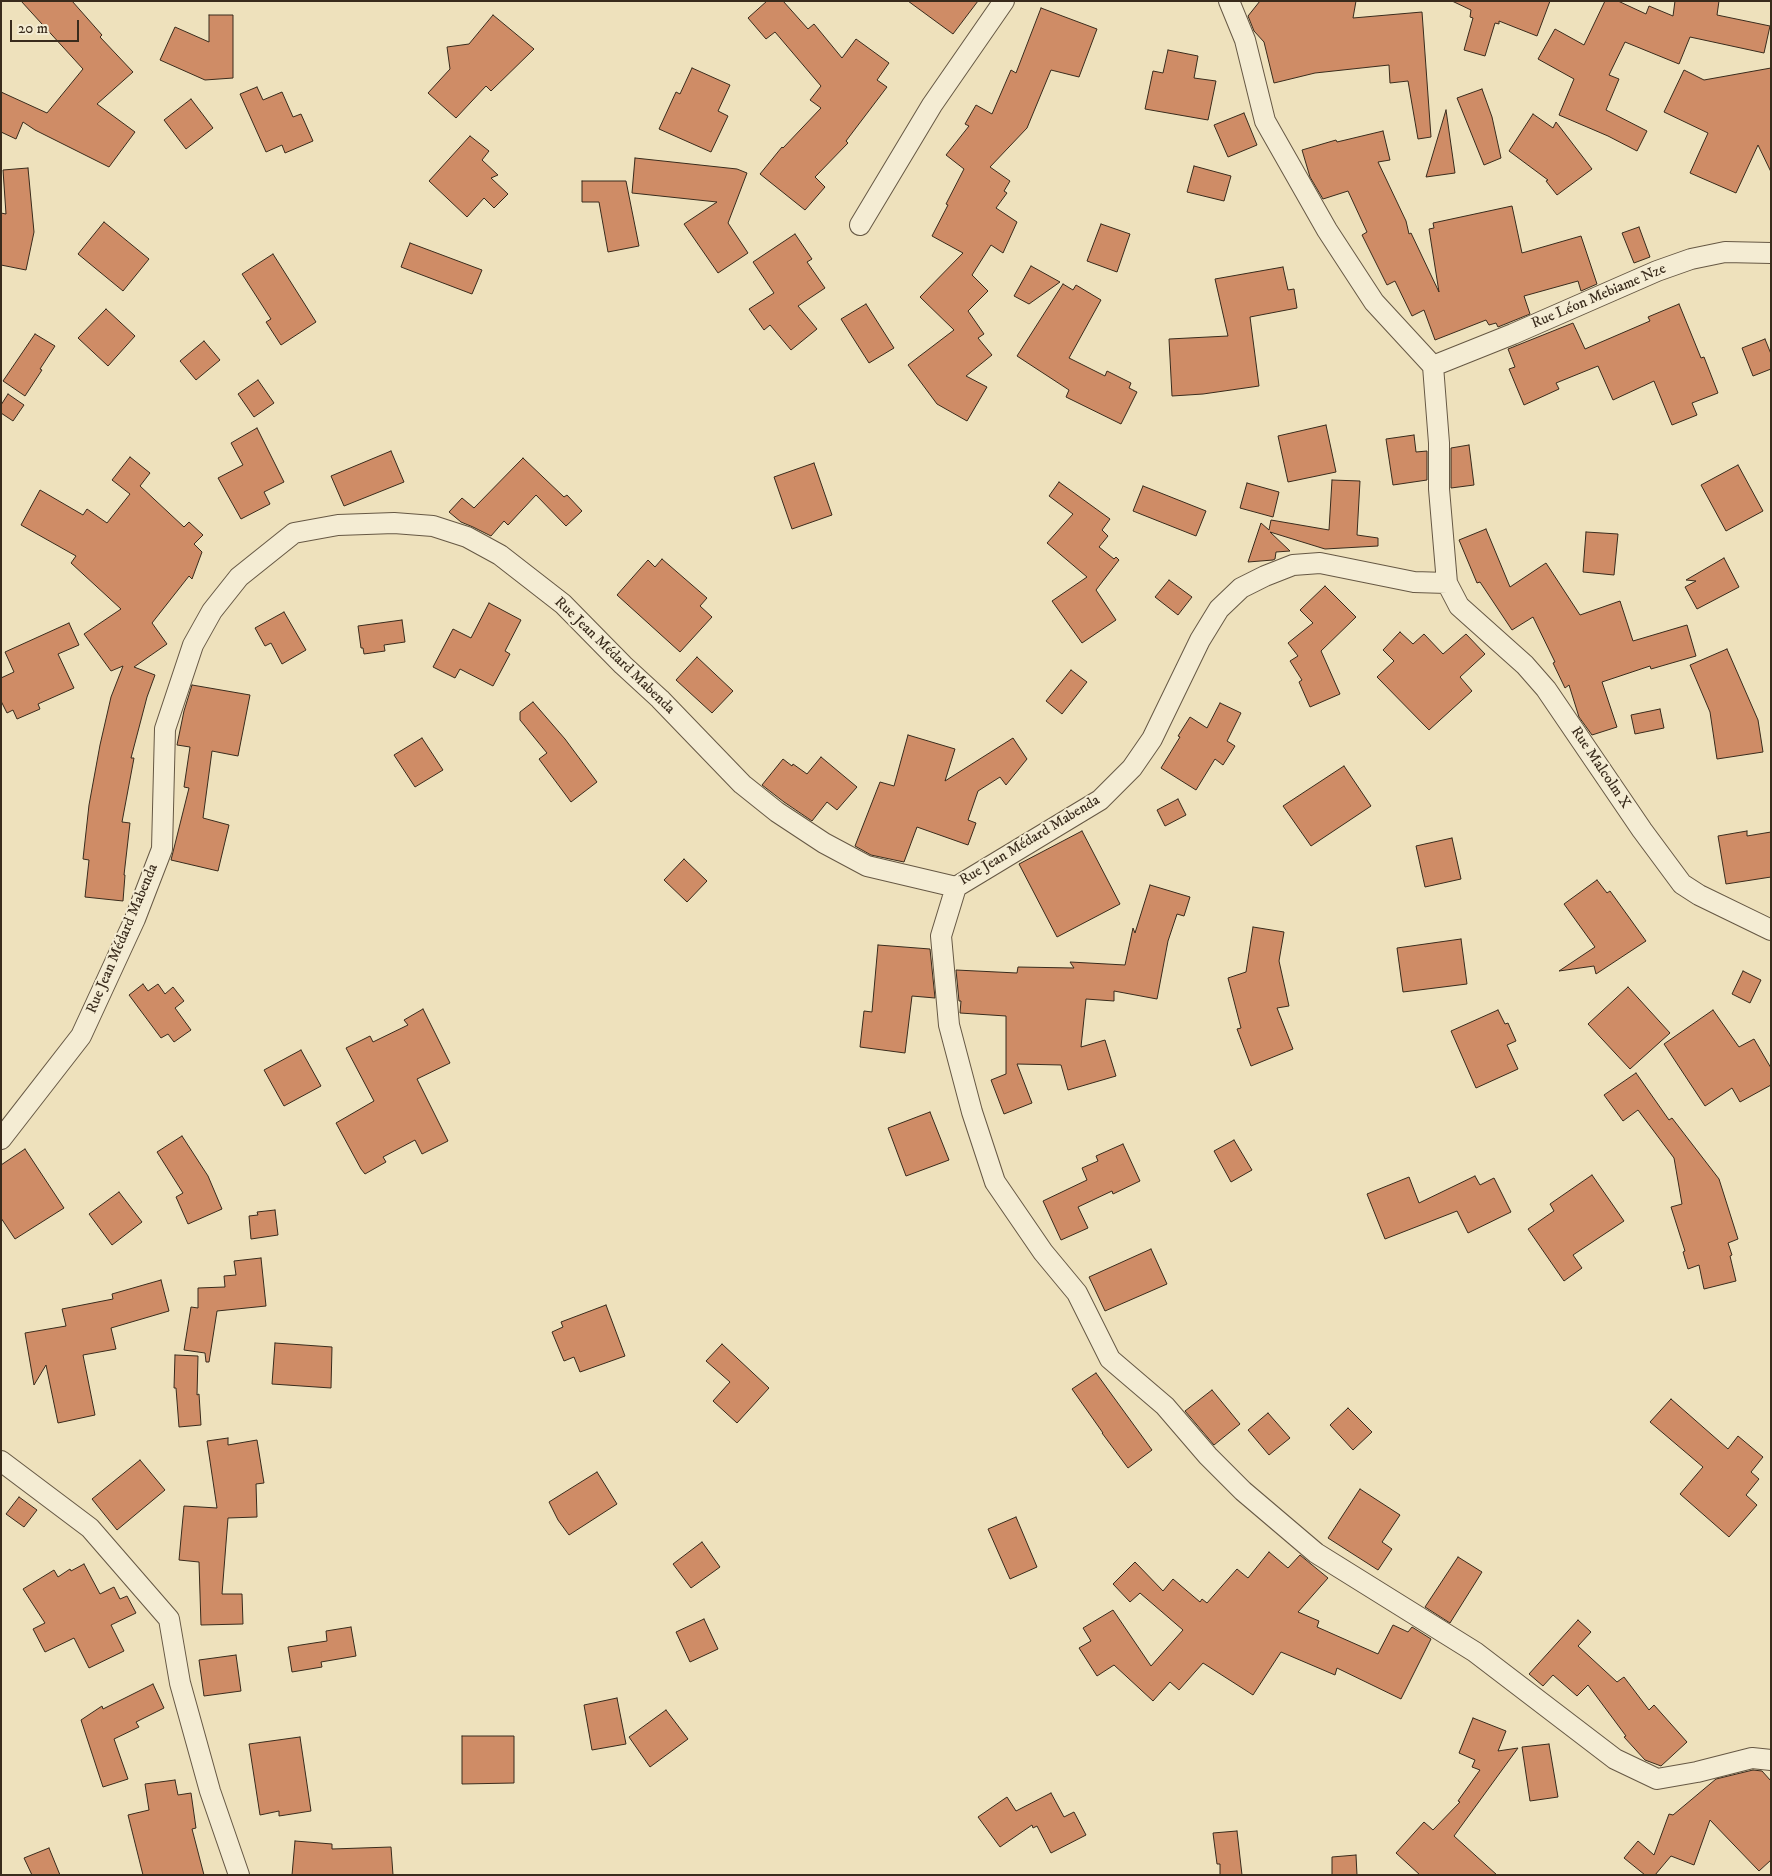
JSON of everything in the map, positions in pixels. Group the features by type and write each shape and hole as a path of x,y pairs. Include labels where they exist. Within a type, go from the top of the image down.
{"street":[{"path":"860,225 932,105 1004,1"},
{"path":"1229,1 1245,40 1265,121 1328,230 1374,302 1432,366 1439,443 1440,489 1447,583"},
{"name":"Rue Léon Mebiame Nze","path":"1432,366 1513,334 1657,271 1691,259 1725,252 1771,253"},
{"name":"Rue Jean Médard Mabenda","path":"1,1139 81,1036 135,920 162,849 165,729 193,645 212,611 239,577 294,533 338,525 394,523 433,526 466,537 500,555 563,604 623,666 660,699 742,784 777,812 824,842 867,866 956,886 1100,800 1132,768 1152,739 1200,640 1219,609 1241,588 1293,565 1320,563 1414,582 1447,583"},
{"name":"Rue Malcolm X","path":"1447,583 1459,606 1525,665 1546,689 1642,830 1682,884 1699,896 1771,930"},
{"path":"956,886 941,936 949,1025 972,1112 995,1182 1043,1252 1077,1293 1110,1359 1165,1406 1208,1456 1243,1491 1316,1553 1475,1652 1615,1759 1657,1779 1697,1772 1752,1758 1771,1760"},
{"path":"1,1461 90,1528 169,1619 180,1683 210,1791 239,1875"}],"building":[{"path":"21,1 72,1 102,35 100,37 133,72 97,104 135,132 109,167 35,130 23,122 16,139 1,132 1,92 47,113 83,69"},
{"path":"767,1 783,1 808,29 814,24 842,58 856,39 889,63 877,80 887,87 846,141 848,143 815,177 825,187 805,210 760,174 782,147 821,108 810,100 821,86 775,32 766,39 748,18"},
{"path":"908,1 978,1 953,34"},
{"path":"1260,1 1356,1 1353,18 1422,12 1431,137 1418,139 1408,81 1390,83 1389,65 1315,73 1274,83 1264,42 1254,31 1248,16"},
{"path":"1452,1 1550,1 1537,36 1499,21 1499,24 1495,23 1485,56 1464,50 1473,18 1470,17 1471,10"},
{"path":"1605,1 1618,1 1646,14 1649,6 1673,16 1675,1 1719,1 1717,15 1770,26 1764,53 1690,37 1679,64 1625,42 1609,75 1619,79 1606,110 1647,131 1637,151 1559,115 1574,79 1538,59 1555,29 1584,45"},
{"path":"1041,8 1097,29 1079,77 1051,70 1027,128 990,167 1010,181 1004,191 1007,193 996,208 1017,222 1003,253 991,245 972,275 988,291 968,311 984,334 978,338 992,355 966,376 987,387 967,421 937,404 908,365 954,330 920,297 963,253 932,236 964,169 946,155 969,126 965,124 976,105 992,114 1011,70 1016,73"},
{"path":"209,15 233,15 233,78 205,80 160,60 175,27 209,42"},
{"path":"493,15 534,49 491,91 486,86 456,118 428,93 450,69 447,47 469,44"},
{"path":"1168,50 1198,56 1194,78 1216,81 1208,120 1145,109 1153,71 1163,73"},
{"path":"692,68 730,85 718,111 728,116 711,152 659,129 676,92 680,94"},
{"path":"1771,68 1771,172 1758,145 1736,193 1690,173 1708,133 1664,112 1684,70 1704,80"},
{"path":"257,87 263,100 282,92 293,117 301,114 313,141 285,153 282,145 266,152 240,94"},
{"path":"1482,89 1492,117 1501,158 1484,165 1457,98"},
{"path":"191,99 213,128 186,149 164,120"},
{"path":"1446,110 1455,173 1426,177"},
{"path":"1244,113 1257,145 1228,157 1214,125"},
{"path":"1533,114 1553,128 1556,122 1592,169 1557,195 1546,181 1548,180 1509,151"},
{"path":"1383,131 1390,160 1378,162 1406,221 1409,234 1411,233 1439,292 1429,229 1434,228 1433,223 1512,206 1522,253 1581,236 1597,284 1581,291 1578,281 1524,296 1530,314 1498,327 1496,323 1489,325 1486,320 1435,340 1424,310 1412,316 1395,281 1387,285 1362,235 1367,232 1348,191 1323,199 1310,177 1302,150 1336,140 1337,142"},
{"path":"470,136 489,151 482,160 498,175 491,178 508,194 494,208 484,198 467,217 429,181"},
{"path":"635,158 737,169 747,173 728,223 748,253 718,273 684,224 717,202 632,193"},
{"path":"1194,166 1231,176 1224,201 1187,192"},
{"path":"28,168 34,232 26,270 1,265 1,213 6,214 3,170"},
{"path":"582,181 626,181 639,246 608,252 599,202 582,202"},
{"path":"104,222 149,259 123,291 78,254"},
{"path":"1101,224 1130,234 1117,272 1087,261"},
{"path":"1639,227 1650,257 1634,263 1622,233"},
{"path":"795,234 812,259 807,262 825,288 798,306 817,329 791,350 770,325 764,330 749,309 774,293 753,262"},
{"path":"410,243 482,270 472,294 401,267"},
{"path":"273,254 316,322 281,345 266,322 271,319 242,274"},
{"path":"1031,266 1060,282 1029,304 1014,296"},
{"path":"1283,267 1288,290 1294,289 1297,308 1250,317 1259,386 1203,394 1172,396 1169,339 1228,336 1215,279"},
{"path":"1063,284 1073,290 1076,285 1101,300 1069,358 1105,376 1107,371 1131,383 1129,388 1137,392 1121,424 1066,397 1069,390 1017,356"},
{"path":"866,304 894,348 869,363 841,319"},
{"path":"1679,304 1701,358 1704,357 1718,393 1692,403 1697,415 1672,425 1654,381 1613,400 1598,366 1556,383 1559,389 1524,405 1509,369 1515,367 1508,349 1573,323 1585,349 1650,321 1648,317"},
{"path":"106,309 135,336 108,366 78,338"},
{"path":"35,334 55,346 25,396 3,381"},
{"path":"1765,339 1771,354 1771,369 1753,376 1742,348"},
{"path":"204,341 220,360 196,380 180,361"},
{"path":"258,380 274,403 254,417 238,394"},
{"path":"8,394 24,405 13,421 1,413 1,405"},
{"path":"1326,425 1336,472 1288,482 1278,436"},
{"path":"257,428 284,482 264,492 270,504 241,519 218,478 243,465 231,443"},
{"path":"1414,435 1416,452 1427,451 1427,480 1393,485 1386,439"},
{"path":"1469,445 1474,485 1451,488 1451,448"},
{"path":"391,451 404,482 344,506 331,476"},
{"path":"130,457 150,473 140,486 184,527 189,522 203,535 194,544 202,552 192,579 189,576 152,623 167,644 134,667 155,675 147,697 131,758 134,758 122,822 130,823 123,901 85,897 89,860 83,859 89,805 100,745 111,697 123,666 111,671 84,634 121,609 71,563 76,556 21,525 40,490 83,515 87,509 107,523 130,494 112,480"},
{"path":"523,458 564,497 567,495 582,511 566,526 536,495 508,525 504,521 491,536 461,522 449,512 462,498 474,508"},
{"path":"814,463 832,515 792,529 774,477"},
{"path":"1738,465 1763,511 1726,531 1701,485"},
{"path":"1332,480 1360,481 1357,535 1378,538 1378,546 1325,549 1270,532 1290,551 1276,552 1275,559 1273,560 1248,562 1261,523 1269,530 1271,520 1329,530"},
{"path":"1059,482 1110,519 1102,530 1108,536 1099,547 1114,559 1116,557 1119,560 1096,590 1116,620 1082,643 1052,601 1087,577 1047,543 1073,514 1049,496"},
{"path":"1247,483 1279,492 1273,517 1240,508"},
{"path":"1143,486 1206,511 1196,536 1133,511"},
{"path":"1486,529 1510,587 1546,563 1580,615 1620,601 1633,641 1687,625 1696,656 1651,669 1650,666 1602,682 1617,727 1592,735 1579,717 1569,685 1565,688 1553,663 1555,662 1533,617 1512,630 1480,582 1477,583 1459,540"},
{"path":"1586,532 1618,534 1614,575 1583,572"},
{"path":"1724,558 1739,587 1697,609 1685,587 1696,581 1686,580"},
{"path":"662,559 707,598 700,606 712,617 680,652 617,595 648,560 655,567"},
{"path":"1169,580 1192,597 1178,615 1155,597"},
{"path":"1325,586 1356,617 1321,651 1340,694 1310,707 1299,682 1302,680 1290,661 1298,656 1288,643 1313,623 1300,610"},
{"path":"489,603 521,620 505,651 510,654 493,686 460,669 455,678 433,667 453,629 471,638"},
{"path":"284,612 306,650 282,664 271,643 265,646 255,628"},
{"path":"402,620 405,642 384,645 385,651 364,654 363,648 361,648 358,626"},
{"path":"69,623 79,645 58,654 74,688 38,704 40,709 17,719 13,710 7,713 1,701 1,678 14,672 5,652"},
{"path":"1400,632 1413,644 1424,634 1443,654 1466,634 1485,654 1460,677 1472,691 1429,730 1377,677 1394,661 1383,650"},
{"path":"1727,649 1758,720 1763,752 1717,759 1710,712 1690,665"},
{"path":"697,657 733,691 712,713 676,680"},
{"path":"1071,670 1087,682 1062,714 1046,701"},
{"path":"192,685 250,695 238,756 212,751 203,818 229,825 218,871 171,860 189,788 184,787 190,747 177,745"},
{"path":"533,702 565,739 597,782 571,802 539,759 547,753 520,720 520,712"},
{"path":"1220,703 1241,713 1227,741 1235,746 1223,765 1215,759 1196,790 1161,768 1190,717 1207,728"},
{"path":"1660,709 1664,728 1635,734 1631,715"},
{"path":"908,735 955,749 945,781 1013,738 1027,759 1006,785 1000,777 978,791 968,820 976,823 968,845 917,827 904,862 871,855 855,846 880,782 894,786"},
{"path":"422,738 443,770 415,787 394,755"},
{"path":"821,757 857,787 837,810 827,802 812,821 762,785 783,759 807,774"},
{"path":"1344,766 1371,806 1311,846 1283,806"},
{"path":"1178,799 1186,815 1165,826 1157,810"},
{"path":"1082,831 1120,904 1057,937 1019,864"},
{"path":"1747,831 1747,836 1771,832 1771,877 1726,884 1718,836"},
{"path":"1452,838 1461,879 1425,887 1416,846"},
{"path":"684,859 707,881 687,902 664,880"},
{"path":"1597,880 1607,893 1610,891 1646,941 1596,974 1594,966 1559,971 1595,947 1564,904"},
{"path":"1150,885 1190,897 1184,916 1177,914 1168,941 1157,999 1114,991 1114,1001 1086,999 1081,1047 1105,1040 1116,1076 1068,1090 1061,1065 1017,1064 1032,1103 1004,1114 991,1080 1006,1074 1006,1016 960,1013 961,1001 959,1001 956,970 1017,973 1018,967 1074,968 1070,962 1125,965 1133,928 1135,933"},
{"path":"1253,927 1284,932 1279,961 1289,1006 1277,1008 1293,1049 1251,1066 1237,1029 1241,1028 1228,978 1246,972"},
{"path":"1461,939 1467,984 1403,992 1397,948"},
{"path":"878,945 930,949 935,998 912,996 905,1053 860,1047 864,1011 872,1012"},
{"path":"1743,971 1761,980 1750,1003 1732,994"},
{"path":"143,984 148,991 158,984 165,994 173,987 184,1001 175,1008 191,1030 174,1042 168,1034 161,1038 129,995"},
{"path":"1628,987 1670,1033 1630,1069 1588,1024"},
{"path":"423,1009 450,1063 417,1079 448,1141 422,1154 415,1140 383,1157 386,1162 365,1174 336,1123 374,1101 346,1048 370,1036 373,1042 408,1025 404,1020"},
{"path":"1498,1010 1505,1024 1508,1023 1516,1041 1507,1045 1518,1069 1476,1088 1451,1031"},
{"path":"1713,1010 1739,1047 1754,1039 1771,1068 1771,1085 1740,1102 1732,1088 1705,1106 1664,1044"},
{"path":"301,1050 321,1086 284,1106 264,1070"},
{"path":"1636,1073 1669,1120 1672,1118 1719,1179 1738,1239 1728,1243 1736,1281 1704,1289 1699,1265 1688,1269 1683,1252 1685,1251 1671,1207 1682,1204 1674,1158 1638,1110 1623,1121 1604,1095"},
{"path":"930,1112 949,1160 906,1176 888,1128"},
{"path":"182,1136 208,1176 222,1209 188,1224 176,1197 183,1193 157,1152"},
{"path":"1234,1140 1252,1170 1231,1182 1214,1151"},
{"path":"1123,1144 1140,1181 1113,1194 1112,1191 1078,1207 1088,1228 1061,1240 1043,1201 1087,1180 1082,1168 1098,1161 1096,1156"},
{"path":"25,1149 64,1208 15,1239 1,1218 1,1165"},
{"path":"1592,1175 1624,1221 1573,1255 1582,1268 1564,1281 1528,1229 1554,1211 1550,1204"},
{"path":"1475,1176 1480,1185 1494,1178 1511,1212 1468,1233 1457,1211 1385,1239 1367,1194 1409,1177 1419,1203"},
{"path":"119,1192 142,1222 112,1245 89,1214"},
{"path":"275,1210 278,1235 251,1239 249,1216 258,1215 257,1212"},
{"path":"1151,1249 1167,1284 1105,1311 1089,1277"},
{"path":"261,1258 266,1306 217,1311 209,1362 206,1362 205,1353 184,1350 191,1307 198,1308 198,1288 225,1287 224,1276 236,1275 234,1261"},
{"path":"161,1280 169,1311 111,1328 116,1349 83,1355 95,1415 58,1423 46,1365 34,1385 25,1333 66,1326 62,1309 113,1299 112,1294"},
{"path":"606,1305 625,1356 580,1372 574,1357 564,1361 552,1332 563,1327 561,1322"},
{"path":"275,1343 332,1347 331,1388 272,1384"},
{"path":"722,1344 769,1388 737,1423 713,1401 730,1382 706,1361"},
{"path":"175,1355 198,1356 197,1395 199,1394 201,1425 179,1427 176,1388 174,1388"},
{"path":"1096,1373 1152,1450 1128,1468 1072,1389"},
{"path":"1212,1390 1240,1424 1214,1445 1185,1411"},
{"path":"1671,1399 1728,1449 1738,1436 1763,1457 1751,1472 1759,1479 1746,1495 1757,1505 1729,1537 1680,1494 1703,1467 1650,1422"},
{"path":"1348,1408 1372,1432 1353,1450 1330,1425"},
{"path":"1268,1413 1290,1438 1269,1455 1248,1430"},
{"path":"228,1438 228,1445 257,1440 264,1483 256,1484 257,1517 228,1518 222,1594 242,1594 243,1624 201,1625 199,1562 179,1560 184,1506 217,1508 207,1441"},
{"path":"140,1460 165,1490 117,1530 92,1499"},
{"path":"597,1472 617,1504 569,1535 558,1520 549,1502"},
{"path":"1360,1489 1400,1515 1382,1542 1392,1549 1378,1570 1328,1538"},
{"path":"19,1497 37,1510 24,1527 6,1514"},
{"path":"1016,1517 1037,1567 1010,1579 988,1529"},
{"path":"702,1542 720,1567 691,1588 673,1564"},
{"path":"1269,1552 1288,1568 1300,1555 1328,1578 1298,1612 1319,1621 1317,1627 1378,1654 1393,1625 1408,1632 1412,1627 1431,1639 1401,1699 1337,1668 1335,1675 1281,1652 1253,1695 1203,1663 1179,1690 1170,1682 1153,1701 1114,1665 1097,1676 1079,1648 1091,1641 1083,1628 1113,1610 1151,1666 1183,1630 1140,1593 1130,1602 1113,1584 1135,1562 1163,1591 1173,1579 1200,1602 1202,1599 1207,1603 1237,1569 1248,1578"},
{"path":"1458,1557 1482,1572 1450,1623 1425,1607"},
{"path":"84,1564 100,1594 114,1587 120,1599 127,1596 136,1613 111,1625 124,1651 89,1668 74,1638 45,1652 33,1629 45,1623 23,1589 54,1570 58,1577 70,1569 71,1571"},
{"path":"704,1619 718,1649 690,1662 676,1632"},
{"path":"1578,1620 1591,1632 1578,1646 1617,1682 1624,1677 1649,1710 1654,1705 1687,1742 1661,1766 1645,1760 1624,1737 1626,1736 1588,1685 1577,1696 1553,1675 1543,1686 1529,1674"},
{"path":"351,1627 356,1656 321,1662 322,1667 292,1672 288,1647 327,1641 326,1631"},
{"path":"236,1655 241,1691 204,1696 199,1660"},
{"path":"153,1684 164,1708 136,1722 139,1727 114,1739 128,1779 103,1787 81,1720 102,1706 103,1709"},
{"path":"617,1698 626,1744 592,1750 584,1705"},
{"path":"666,1710 688,1739 650,1767 629,1737"},
{"path":"1473,1718 1506,1731 1498,1751 1518,1748 1454,1836 1497,1875 1420,1875 1396,1853 1424,1822 1433,1830 1460,1802 1458,1801 1480,1770 1472,1767 1475,1760 1459,1753"},
{"path":"462,1736 514,1736 514,1783 462,1784"},
{"path":"300,1737 311,1811 279,1816 279,1811 260,1815 249,1744"},
{"path":"1549,1744 1558,1797 1530,1801 1522,1747"},
{"path":"1753,1770 1762,1771 1771,1781 1771,1860 1759,1871 1710,1820 1694,1865 1671,1856 1655,1875 1645,1875 1624,1858 1638,1841 1654,1855 1669,1814 1673,1815 1716,1779"},
{"path":"175,1780 178,1795 191,1793 196,1828 192,1829 204,1875 143,1875 128,1815 149,1810 145,1784"},
{"path":"1051,1793 1064,1817 1074,1812 1086,1835 1051,1853 1037,1826 1033,1828 1032,1825 1000,1847 978,1817 1007,1797 1016,1811"},
{"path":"1237,1831 1242,1875 1220,1875 1220,1864 1217,1864 1213,1833"},
{"path":"295,1841 332,1844 332,1849 391,1847 393,1875 292,1875"},
{"path":"49,1848 60,1875 32,1875 24,1858"},
{"path":"1356,1855 1357,1875 1332,1875 1332,1857"}]}
